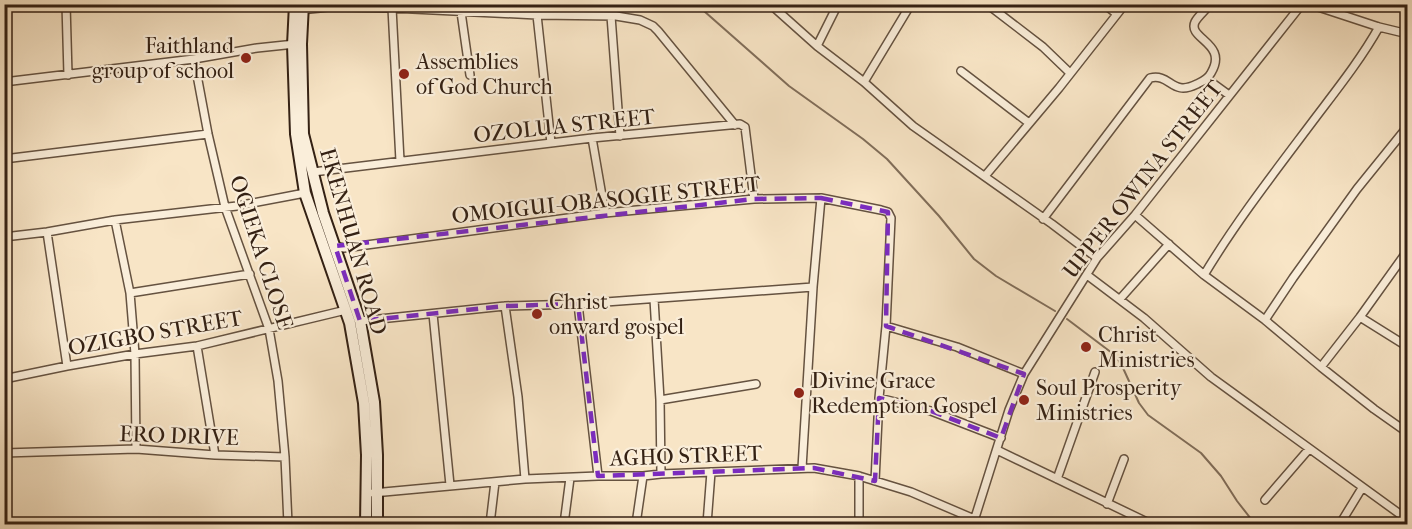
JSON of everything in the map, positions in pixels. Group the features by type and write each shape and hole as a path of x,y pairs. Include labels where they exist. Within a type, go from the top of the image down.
{"main road":[{"name":"EKENHUAN ROAD","path":"298,7 296,134 305,194 350,323 364,403 377,525"},
{"name":"EKENHUAN ROAD","path":"297,44 303,134 320,202 360,321 374,402 377,455 366,525"}],"street":[{"path":"66,4 68,75"},
{"path":"770,4 913,126 1097,258"},
{"path":"817,46 838,4"},
{"path":"864,82 911,4"},
{"path":"987,4 1043,47 1070,73"},
{"path":"1104,4 1117,14"},
{"path":"985,176 1125,4"},
{"path":"1043,219 1150,78 1162,78 1178,88 1185,89 1207,79 1216,61 1214,49 1194,29 1195,23 1210,4"},
{"name":"UPPER OWINA STREET","path":"974,522 1009,410 1024,374 1097,258 1135,215 1302,4"},
{"path":"1309,4 1407,34"},
{"path":"298,7 616,16 640,20 658,31 735,125 740,124 745,127 754,200"},
{"path":"393,8 400,162"},
{"path":"461,12 470,75"},
{"path":"537,15 551,143"},
{"path":"611,16 620,136"},
{"path":"1204,275 1226,238 1367,49 1379,27"},
{"path":"4,82 297,44"},
{"name":"OGIEKA CLOSE","path":"194,59 225,207 270,329 278,381 285,457"},
{"path":"961,71 1029,123"},
{"path":"1207,79 1229,95"},
{"name":"OZOLUA STREET","path":"313,172 592,138 735,125"},
{"path":"1265,320 1357,189 1407,126"},
{"path":"4,159 208,134"},
{"path":"592,138 606,213"},
{"path":"4,237 305,194"},
{"path":"802,468 813,286 822,198"},
{"name":"OMOIGUI-OBASOGIE STREET","path":"335,246 344,248 606,213 754,200 822,198 888,212 891,218 886,326"},
{"path":"1135,215 1204,275 1265,320 1321,367 1407,433"},
{"path":"115,220 130,293 135,354 136,449"},
{"path":"47,232 67,366"},
{"path":"1120,299 1169,244"},
{"path":"1321,367 1407,253"},
{"path":"130,293 250,274"},
{"path":"1087,275 1171,340 1211,377 1407,520"},
{"path":"360,321 505,306 578,304 813,286"},
{"path":"654,299 660,400 661,474"},
{"path":"578,304 598,476"},
{"path":"505,306 518,397 525,479"},
{"name":"OZIGBO STREET","path":"4,379 135,354 197,346 346,310"},
{"path":"434,314 450,485"},
{"path":"1360,316 1407,348"},
{"path":"875,481 879,398 886,326 957,347 1024,374"},
{"path":"197,346 215,455"},
{"path":"1057,479 1095,372"},
{"path":"660,400 756,384"},
{"path":"879,398 931,411 1001,438"},
{"name":"ERO DRIVE","path":"4,453 136,449 285,457"},
{"path":"1265,500 1309,449"},
{"path":"997,450 1146,523"},
{"path":"285,457 288,525"},
{"path":"1107,504 1124,459"},
{"name":"AGHO STREET","path":"372,493 525,479 814,468 859,476 911,492 974,522 986,525"},
{"path":"707,525 711,472"},
{"path":"636,525 644,476"},
{"path":"859,476 859,525"},
{"path":"564,525 570,478"},
{"path":"490,525 495,482"},
{"path":"1340,525 1362,488"},
{"path":"4,522 69,525"}],"highlighted area":[{"path":"821,198 888,212 886,326 1024,374 1001,438 931,411 879,398 875,481 814,468 598,476 578,304 505,306 360,321 335,246 754,199"}],"waterway":[{"path":"696,4 789,86 887,159 939,216 974,259 996,276 1055,311"},
{"path":"1067,319 1116,356 1139,403 1148,415 1201,453 1221,476 1255,524"}],"place":[{"name":"Faithland group of school","path":"246,58"},
{"name":"Assemblies of God Church","path":"404,74"},
{"name":"Christ onward gospel","path":"537,314"},
{"name":"Christ Ministries","path":"1086,347"},
{"name":"Divine Grace Redemption Gospel","path":"799,393"},
{"name":"Soul Prosperity Ministries","path":"1024,400"}]}
